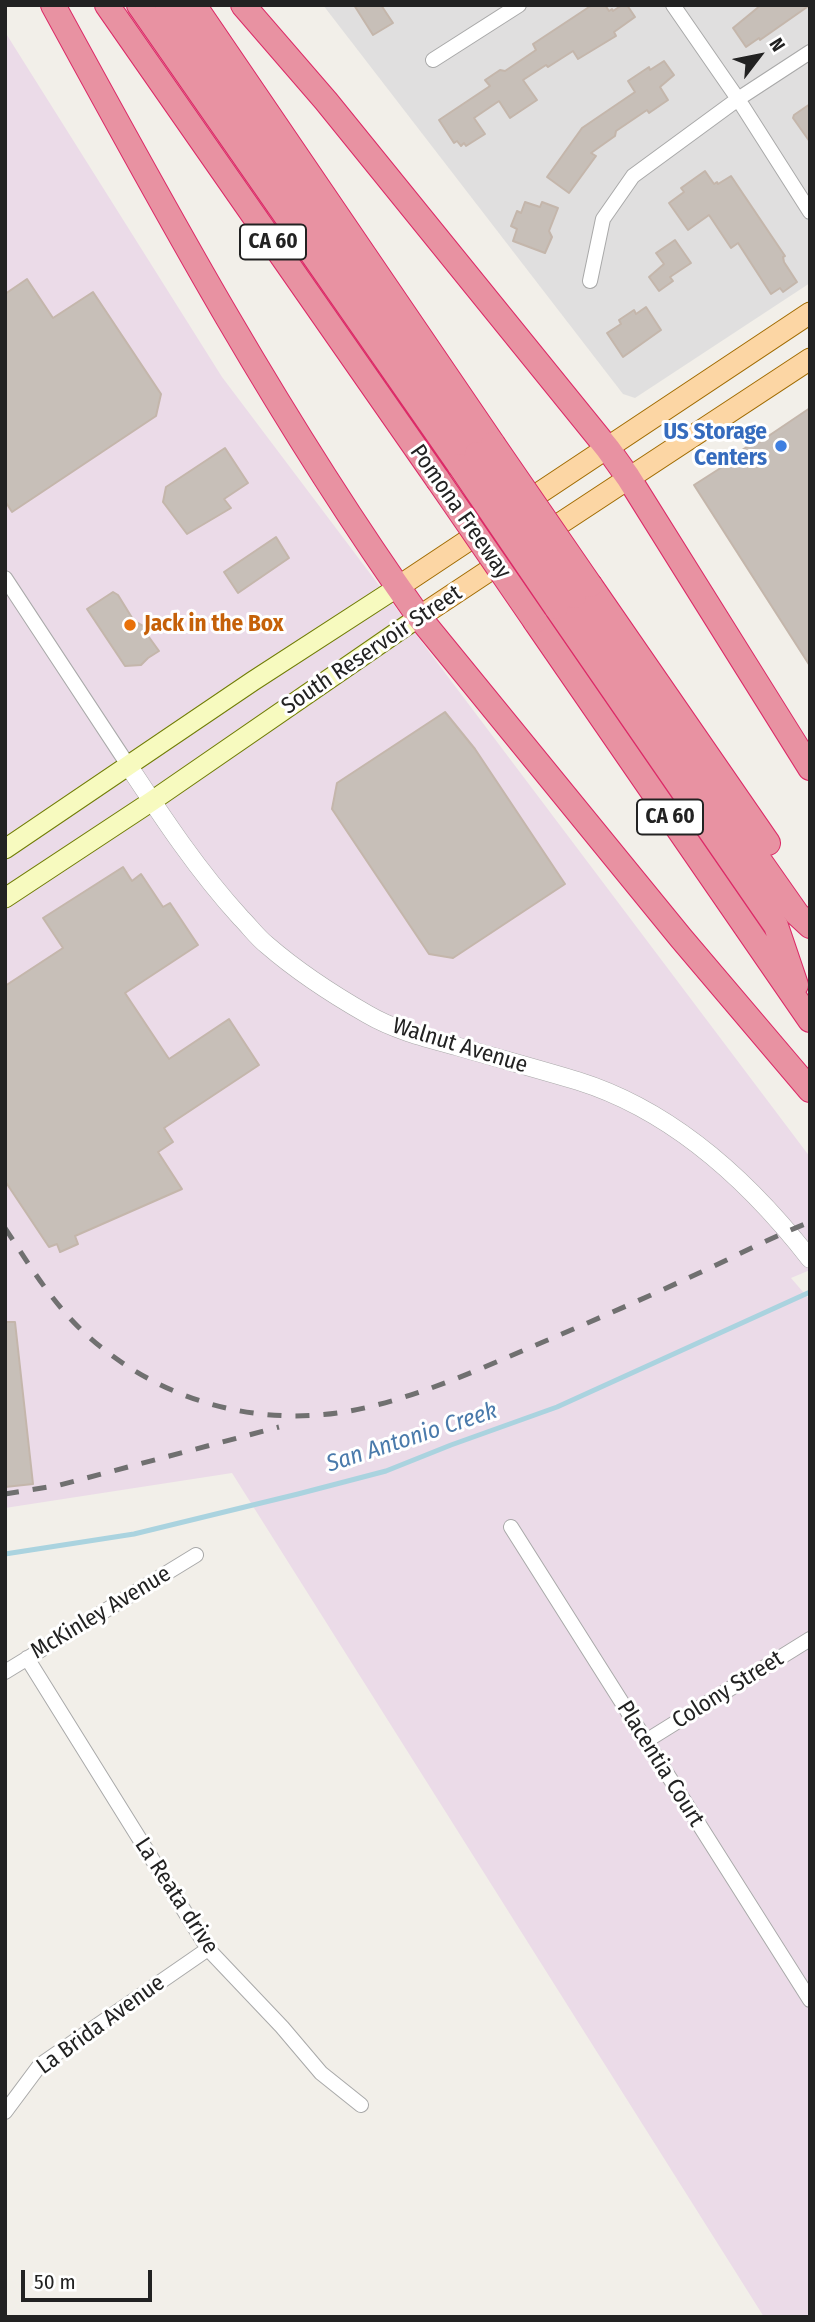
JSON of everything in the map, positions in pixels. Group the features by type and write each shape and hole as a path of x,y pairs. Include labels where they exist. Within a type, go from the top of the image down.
{"highway":[{"path":"52,5 230,325 324,478 398,587 419,617 681,938 810,1090"},
{"name":"Pomona Freeway","path":"107,5 807,1016"},
{"path":"139,5 477,455"},
{"path":"167,5 573,596 797,914 810,926"},
{"name":"CA 60","path":"194,5 477,455 573,596 810,904"},
{"path":"243,5 326,101 608,449 810,768"},
{"path":"573,596 776,926 807,1016"}],"main road":[{"name":"South Reservoir Street","path":"5,849 810,313"},
{"name":"South Reservoir Street","path":"5,898 628,477 810,359"}],"street":[{"path":"433,60 519,5"},
{"path":"673,5 738,99 810,212"},
{"path":"590,281 603,219 633,176 738,99 810,52"},
{"name":"Walnut Avenue","path":"5,578 198,868 266,944 315,982 369,1015 411,1034 582,1082 628,1102 672,1127 713,1157 753,1192 810,1259"},
{"name":"Placentia Court","path":"511,1527 810,2000"},
{"name":"McKinley Avenue","path":"5,1672 196,1555"},
{"name":"Colony Street","path":"646,1741 810,1639"},
{"name":"La Reata drive","path":"27,1658 208,1949 282,2027 321,2073 362,2105"},
{"name":"La Brida Avenue","path":"5,2112 40,2065 208,1949"}],"shaded area":[{"path":"323,5 810,5 810,283 635,398 623,394"},
{"path":"5,32 222,377 810,1157 810,1270 791,1278 810,1300 810,2317 764,2317 232,1473 5,1508"}],"building":[{"path":"354,5 381,5 393,23 373,35"},
{"path":"592,5 605,5 609,11 613,11 627,5 635,17 614,32 616,36 578,59 573,51 523,80 537,100 510,118 499,101 474,118 485,134 466,146 464,143 461,146 457,141 454,143 439,120 490,86 485,80 500,70 505,71 536,50 533,44"},
{"path":"761,5 810,5 746,47 733,28"},
{"path":"664,61 674,75 660,87 668,100 649,113 647,110 616,131 615,136 591,153 596,156 569,193 547,177 582,128 635,92 628,81"},
{"path":"810,104 810,142 793,118"},
{"path":"705,171 714,184 731,176 785,256 784,262 797,282 783,292 780,288 771,294 738,243 731,248 709,215 688,230 669,203 684,192 681,188"},
{"path":"525,202 540,207 542,202 558,208 549,231 552,237 545,253 513,241 517,229 511,226 517,211 521,213"},
{"path":"675,240 691,263 670,277 673,281 659,291 649,277 664,264 656,253"},
{"path":"27,279 53,318 93,292 161,394 156,416 12,512 5,501 5,294"},
{"path":"646,307 661,330 623,357 607,333 621,324 619,320 634,310 636,314"},
{"path":"810,408 810,666 694,485 744,453 742,450 756,441 758,443"},
{"path":"225,448 248,483 224,499 231,508 187,534 163,502 166,487"},
{"path":"276,537 289,558 238,593 224,572"},
{"path":"113,592 118,595 134,621 145,627 146,633 159,651 141,665 125,666 87,609"},
{"path":"445,712 475,749 565,884 453,958 429,954 332,809 337,783"},
{"path":"123,867 132,881 141,874 163,907 170,903 198,945 125,993 169,1059 229,1019 259,1065 164,1128 173,1142 158,1152 182,1189 75,1236 78,1244 60,1252 57,1244 49,1247 5,1181 5,986 63,948 43,918"},
{"path":"5,1322 15,1322 33,1484 5,1487"}],"waterway":[{"name":"San Antonio Creek","path":"5,1554 134,1534 386,1471 557,1407 810,1292"}],"railway":[{"path":"5,1228 43,1285 76,1325 117,1359 146,1378 178,1393 244,1412 314,1415 373,1406 463,1376 636,1302 810,1222"},
{"path":"5,1494 60,1485 279,1427"}],"place":[{"name":"US Storage Centers","path":"781,446"},
{"name":"Jack in the Box","path":"130,625"}]}
